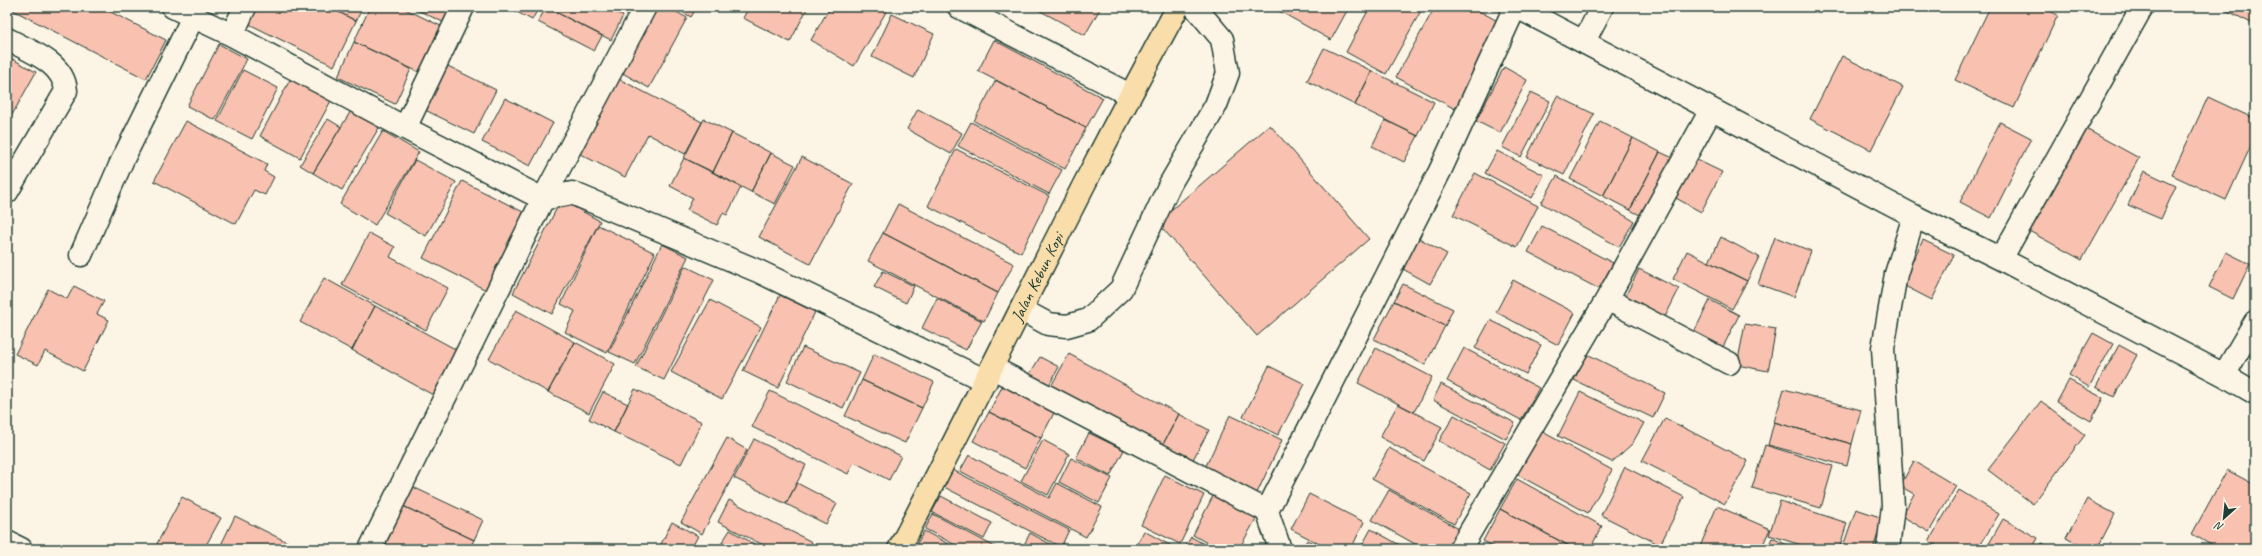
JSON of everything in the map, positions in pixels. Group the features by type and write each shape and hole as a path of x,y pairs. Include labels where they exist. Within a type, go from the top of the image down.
{"main road":[{"name":"Jalan Kebun Kopi","path":"899,549 990,375 1130,94 1178,7"}],"street":[{"path":"173,7 232,35 404,128 543,199 572,193 758,271 990,375 1267,511 1280,549"},
{"path":"232,35 245,7"},
{"path":"404,128 463,7"},
{"path":"370,549 543,199 645,7"},
{"path":"959,7 1130,94"},
{"path":"1022,310 1048,324 1067,326 1088,320 1120,289 1170,184 1216,105 1228,73 1222,39 1194,7"},
{"path":"1267,511 1440,171 1516,7 1584,41 1711,110 1914,216 2001,259 2224,375 2255,393"},
{"path":"1584,41 1602,7"},
{"path":"2001,259 2142,7"},
{"path":"81,255 122,161 192,17"},
{"path":"7,39 53,64 65,80 66,90 7,192"},
{"path":"1460,549 1607,299 1711,110"},
{"path":"1890,548 1893,506 1883,348 1896,274 1914,216"},
{"path":"1607,299 1729,363"},
{"path":"2224,375 2255,322"},
{"path":"7,542 21,549"}],"building":[{"path":"7,7 101,7 166,40 146,79"},
{"path":"258,7 329,7 356,21 334,66 249,24"},
{"path":"329,7 363,7 356,21"},
{"path":"370,7 401,7 445,28 423,74 354,42"},
{"path":"411,7 455,7 447,24"},
{"path":"507,7 517,7 515,11"},
{"path":"517,7 539,7 532,20 515,11"},
{"path":"546,7 606,7 623,16 611,40"},
{"path":"546,7 602,36 594,51 538,22"},
{"path":"654,7 668,7 687,18 649,88 619,71"},
{"path":"673,7 697,7 691,17"},
{"path":"749,7 808,7 790,42 743,18"},
{"path":"830,7 889,7 854,66 811,40"},
{"path":"1033,7 1101,7 1085,35"},
{"path":"1272,7 1349,7 1331,40"},
{"path":"1370,7 1423,7 1386,74 1346,52"},
{"path":"1435,7 1472,7 1503,24 1455,109 1396,77"},
{"path":"1990,7 2041,7 2058,15 2014,108 1955,80"},
{"path":"2220,7 2255,7 2255,25"},
{"path":"892,14 934,34 914,78 872,57"},
{"path":"994,40 1103,98 1086,128 978,71"},
{"path":"354,42 411,69 395,104 338,77"},
{"path":"219,44 247,59 215,120 187,106"},
{"path":"1324,48 1372,71 1355,105 1307,81"},
{"path":"7,56 36,72 7,124"},
{"path":"1842,56 1903,87 1871,150 1810,119"},
{"path":"444,64 496,90 474,134 421,108"},
{"path":"1504,67 1527,80 1500,133 1476,121"},
{"path":"243,70 278,88 252,139 217,121"},
{"path":"1372,71 1434,102 1418,136 1355,105"},
{"path":"292,76 333,97 300,158 260,136"},
{"path":"619,79 702,122 685,154 648,134 625,177 580,154"},
{"path":"996,80 1086,128 1065,169 974,121"},
{"path":"1531,92 1550,101 1521,157 1502,147"},
{"path":"1557,96 1594,114 1564,175 1527,157"},
{"path":"2208,97 2255,119 2255,137 2226,200 2172,175"},
{"path":"505,98 553,123 530,166 482,142"},
{"path":"352,109 380,126 342,190 313,173"},
{"path":"918,109 962,133 951,154 907,129"},
{"path":"328,119 341,127 313,173 300,165"},
{"path":"704,119 732,133 713,172 684,158"},
{"path":"1385,120 1418,136 1404,162 1372,146"},
{"path":"186,121 267,164 264,171 274,177 265,195 254,190 236,224 154,181"},
{"path":"1600,121 1633,138 1603,196 1570,179"},
{"path":"971,122 1062,170 1049,194 958,146"},
{"path":"2000,122 2031,138 1991,218 1960,202"},
{"path":"1270,125 1369,239 1257,336 1157,222"},
{"path":"2086,129 2139,158 2082,260 2029,231"},
{"path":"383,131 419,152 375,225 340,204"},
{"path":"732,133 771,153 751,192 713,172"},
{"path":"1633,138 1660,152 1630,210 1603,196"},
{"path":"956,149 1049,196 1021,253 928,206"},
{"path":"1497,151 1544,175 1532,198 1485,173"},
{"path":"1660,152 1675,159 1646,218 1630,210"},
{"path":"771,153 795,165 775,204 751,192"},
{"path":"802,157 853,184 810,264 759,237"},
{"path":"684,158 741,187 727,215 723,213 717,225 687,210 693,198 670,186"},
{"path":"1693,158 1722,172 1701,212 1674,197"},
{"path":"415,160 456,182 426,236 385,213"},
{"path":"2144,171 2176,186 2161,219 2128,205"},
{"path":"1475,173 1538,206 1517,247 1453,215"},
{"path":"1557,176 1634,221 1619,247 1541,203"},
{"path":"462,181 531,216 492,293 423,258"},
{"path":"561,200 600,221 552,314 513,293"},
{"path":"898,204 1014,264 998,293 883,233"},
{"path":"598,225 655,253 607,353 565,332 575,311 561,304"},
{"path":"1542,226 1613,263 1599,289 1528,252"},
{"path":"369,233 395,247 390,257 448,288 426,330 342,285"},
{"path":"883,233 998,293 984,321 868,261"},
{"path":"1417,237 1447,254 1430,284 1401,268"},
{"path":"1721,237 1759,257 1747,281 1709,262"},
{"path":"1775,237 1811,251 1794,297 1758,284"},
{"path":"1923,240 1954,255 1932,300 1901,284"},
{"path":"662,244 688,257 635,364 609,352"},
{"path":"1687,251 1747,281 1732,309 1673,279"},
{"path":"2226,252 2250,264 2233,299 2209,287"},
{"path":"685,266 714,280 664,380 636,367"},
{"path":"1639,269 1679,289 1663,321 1623,301"},
{"path":"883,271 914,286 906,303 874,287"},
{"path":"324,278 375,306 352,350 300,322"},
{"path":"1513,280 1575,313 1558,345 1496,312"},
{"path":"1403,284 1453,309 1445,326 1394,301"},
{"path":"74,286 104,301 97,314 109,320 83,371 45,351 38,365 15,354 48,289 67,299"},
{"path":"780,295 815,312 778,388 743,371"},
{"path":"937,298 982,321 966,350 922,328"},
{"path":"710,300 761,327 722,399 671,372"},
{"path":"1710,300 1739,315 1722,349 1693,334"},
{"path":"1394,301 1445,326 1425,365 1374,339"},
{"path":"375,306 457,350 433,395 352,350"},
{"path":"516,310 575,342 548,392 489,359"},
{"path":"1490,320 1541,345 1526,374 1475,348"},
{"path":"1745,324 1776,329 1768,371 1737,365"},
{"path":"2093,333 2113,344 2089,387 2069,375"},
{"path":"575,342 615,364 589,413 548,392"},
{"path":"2119,345 2137,355 2114,397 2096,387"},
{"path":"803,347 860,373 843,408 787,381"},
{"path":"1376,348 1432,377 1414,412 1358,383"},
{"path":"1464,348 1539,388 1521,420 1447,381"},
{"path":"874,354 934,382 922,408 862,380"},
{"path":"1069,354 1179,414 1161,448 1050,388"},
{"path":"1587,354 1665,393 1653,418 1574,380"},
{"path":"1040,357 1059,367 1048,387 1028,377"},
{"path":"1269,366 1305,384 1278,435 1243,417"},
{"path":"862,380 922,408 905,443 845,416"},
{"path":"2069,380 2103,398 2091,421 2057,402"},
{"path":"1004,383 1055,411 1041,438 989,412"},
{"path":"1441,384 1515,423 1506,439 1433,400"},
{"path":"635,389 702,422 681,464 614,432"},
{"path":"1784,389 1861,410 1852,444 1774,422"},
{"path":"770,391 901,456 889,480 854,462 848,474 752,427"},
{"path":"603,392 628,404 614,432 589,419"},
{"path":"1580,392 1644,423 1632,444 1612,462 1558,436"},
{"path":"2041,401 2085,435 2033,504 1988,470"},
{"path":"1398,404 1442,427 1424,461 1380,437"},
{"path":"989,412 1041,438 1025,468 973,441"},
{"path":"1179,414 1209,430 1190,465 1161,448"},
{"path":"1230,415 1282,440 1256,495 1204,470"},
{"path":"1454,415 1505,443 1490,470 1439,441"},
{"path":"1665,418 1748,461 1725,504 1642,461"},
{"path":"1774,422 1852,444 1847,466 1768,445"},
{"path":"1539,430 1612,470 1588,513 1516,474"},
{"path":"1089,433 1124,450 1110,476 1076,458"},
{"path":"727,438 747,450 702,534 681,522"},
{"path":"754,439 806,465 786,504 734,478"},
{"path":"1043,440 1069,454 1048,495 1021,481"},
{"path":"1765,445 1833,466 1821,508 1752,488"},
{"path":"1389,448 1471,493 1454,524 1372,479"},
{"path":"969,455 1049,498 1057,483 1102,507 1086,537 960,471"},
{"path":"1071,458 1112,478 1099,503 1059,482"},
{"path":"1914,461 1956,486 1929,532 1902,516 1914,494 1900,486"},
{"path":"1625,467 1684,497 1660,545 1601,515"},
{"path":"953,470 1069,530 1061,547 944,487"},
{"path":"2227,470 2255,485 2255,511 2251,519 2255,521 2255,536 2248,549 2218,549 2192,534"},
{"path":"1165,475 1204,495 1180,544 1141,525"},
{"path":"1517,479 1602,526 1590,549 1575,549 1500,509"},
{"path":"797,483 837,504 826,524 786,504"},
{"path":"413,487 483,520 474,540 403,506"},
{"path":"1389,490 1459,529 1448,549 1424,549 1372,520"},
{"path":"1959,490 1999,514 1978,549 1942,549 1929,541"},
{"path":"1214,494 1257,517 1239,549 1218,549 1193,535"},
{"path":"1309,494 1364,522 1351,549 1329,549 1291,529"},
{"path":"941,496 992,523 984,539 932,512"},
{"path":"182,497 221,518 204,549 154,549"},
{"path":"2087,499 2115,514 2097,549 2087,549 2066,538"},
{"path":"729,500 812,542 808,549 771,549 718,522"},
{"path":"1780,501 1847,523 1839,549 1814,549 1769,535"},
{"path":"403,506 474,540 469,549 396,549 386,544"},
{"path":"1717,506 1770,529 1761,549 1699,549"},
{"path":"1500,509 1575,549 1499,549 1483,541"},
{"path":"1856,509 1883,518 1873,549 1842,549"},
{"path":"933,514 999,549 963,549 925,529"},
{"path":"235,516 291,544 289,549 219,549"},
{"path":"2003,519 2038,538 2032,549 1986,549"},
{"path":"672,522 698,536 691,549 659,548"},
{"path":"1371,529 1407,549 1360,549"},
{"path":"730,530 763,549 718,549"},
{"path":"924,531 958,549 914,549"},
{"path":"1144,531 1177,549 1134,549"},
{"path":"1030,533 1059,549 1022,549"},
{"path":"1191,537 1213,549 1184,549"},
{"path":"1772,538 1796,549 1767,549"},
{"path":"1307,540 1325,549 1302,549"},
{"path":"2042,543 2054,549 2038,549"},
{"path":"291,544 302,549 289,549"}]}
